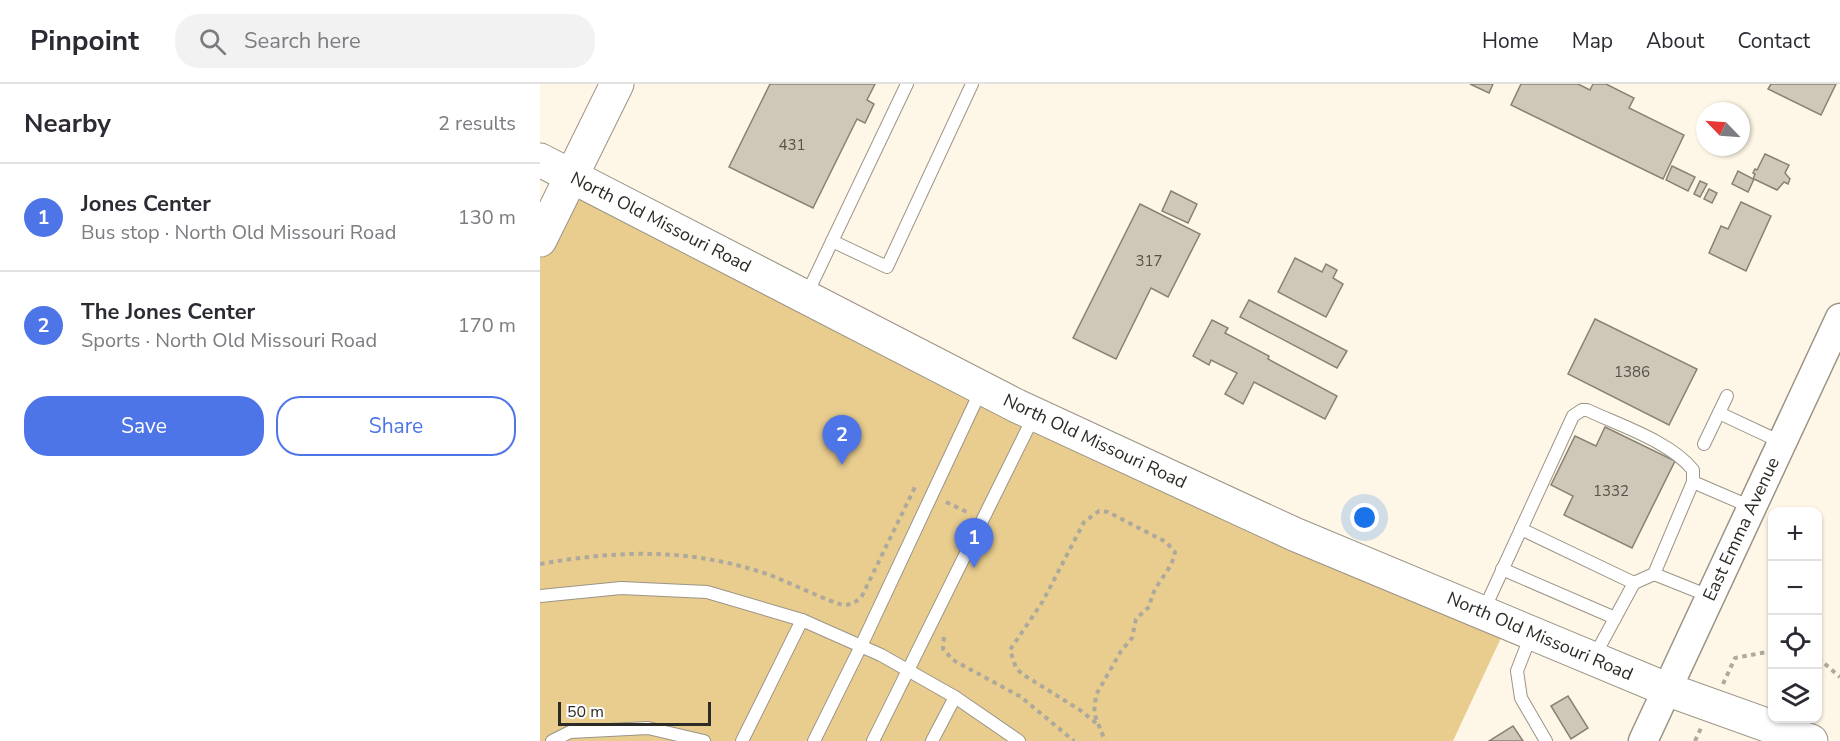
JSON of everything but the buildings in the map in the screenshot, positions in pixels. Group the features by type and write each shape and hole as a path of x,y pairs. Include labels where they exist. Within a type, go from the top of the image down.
{"main road":[{"path":"540,240 617,84"},
{"name":"North Old Missouri Road","path":"540,160 982,388 1294,534 1666,689 1811,741"}],"street":[{"name":"East Emma Avenue","path":"1643,741 1840,318"}],"lane":[{"path":"805,297 907,84"},
{"path":"832,241 887,267 972,84"},
{"path":"814,741 982,388"},
{"path":"1704,444 1727,396"},
{"path":"1483,612 1573,416 1582,410 1670,449 1686,460 1693,470 1693,482 1654,574 1634,583 1593,658"},
{"path":"1719,413 1781,442"},
{"path":"873,741 1035,414"},
{"path":"1693,482 1751,507"},
{"path":"1521,529 1634,583"},
{"path":"1502,569 1615,618"},
{"path":"1654,574 1709,596"},
{"path":"540,596 621,588 706,592 801,620 861,646 908,670 955,697 1019,741"},
{"path":"742,741 801,620"},
{"path":"1532,633 1517,670 1521,698 1546,741"},
{"path":"932,741 955,697"},
{"path":"552,741 570,732 648,728 704,741"}],"path":[{"path":"540,564 594,554 644,552 694,556 745,566 792,582 841,605 852,604 861,598 915,487 982,520"},
{"path":"1096,723 1080,710 1022,674 1016,668 1010,650 1043,601 1084,522 1099,511 1108,512 1166,542 1175,552 1174,560 1150,599 1150,606 1136,619 1132,638 1121,651 1096,695 1094,713 1105,741"},
{"path":"948,629 943,639 943,649 953,660 1021,697 1074,741"},
{"path":"1730,668 1736,658 1768,652"},
{"path":"1822,661 1840,677"},
{"path":"1695,741 1697,736"}],"shaded area":[{"path":"571,176 1508,623 1453,741 540,741 540,240"}],"place":[{"name":"The Jones Center","path":"842,465"},
{"name":"Jones Center","path":"974,568"}]}
